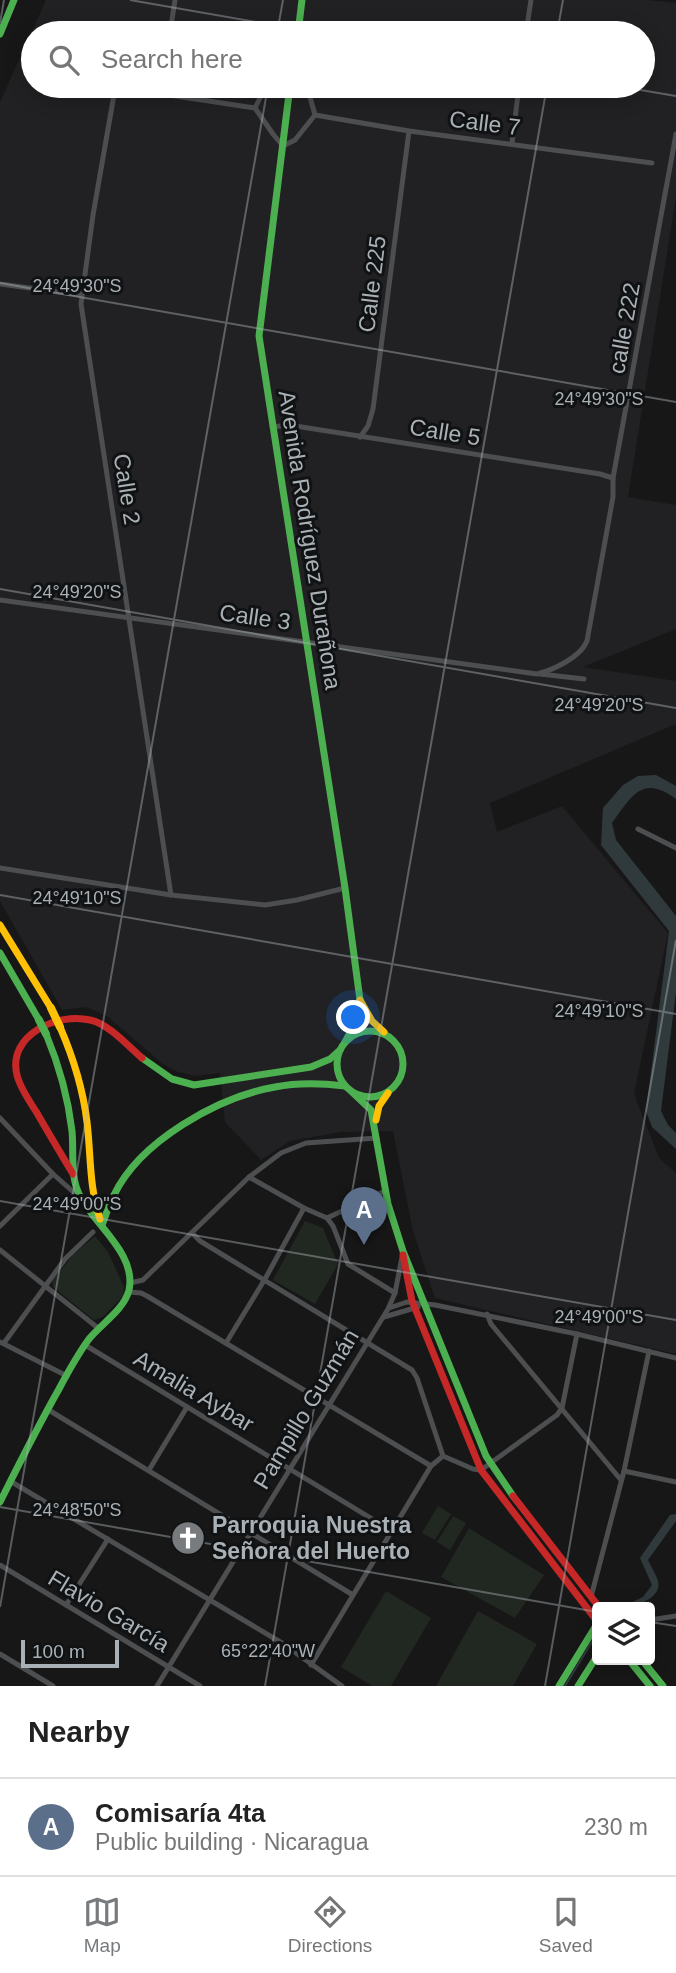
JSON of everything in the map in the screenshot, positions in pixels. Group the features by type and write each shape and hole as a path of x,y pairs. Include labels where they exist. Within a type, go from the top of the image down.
{"main road":[{"path":"0,34 14,0"},
{"path":"299,21 302,0"},
{"name":"Avenida Rodríguez Durañona","path":"289,98 259,325 260,347 345,888 360,1000"},
{"path":"0,925 51,1008 76,1070 87,1122 91,1193 102,1225"},
{"path":"0,953 46,1034 65,1089 72,1131 74,1175 81,1199 123,1258 129,1287 121,1304 85,1345 66,1376 1,1496"},
{"path":"360,1000 372,1021 400,1051 403,1060 400,1077 379,1106 375,1124"},
{"path":"360,1000 355,1024 342,1046 337,1070 349,1089 366,1104 375,1124 385,1191 403,1251 410,1264 417,1305 481,1470 592,1615"},
{"path":"74,1175 16,1074 16,1059 23,1043 35,1031 51,1023 69,1017 93,1020 108,1029 158,1071 172,1079 194,1085 311,1066 326,1061 361,1032 381,1033 389,1037"},
{"path":"102,1225 108,1205 131,1171 173,1130 196,1115 241,1096 286,1086 320,1082 371,1097 389,1091"},
{"path":"417,1305 491,1464 595,1602"},
{"path":"559,1686 592,1630"},
{"path":"578,1686 592,1664"},
{"path":"633,1665 650,1686"},
{"path":"646,1665 663,1686"}],"street":[{"path":"172,21 175,0"},
{"path":"528,21 531,0"},
{"name":"Calle 2","path":"113,98 81,295 82,315 170,895"},
{"path":"191,98 255,107 283,146 295,139 315,116 310,98"},
{"path":"255,107 260,98"},
{"path":"512,143 518,98"},
{"name":"Calle 7","path":"315,116 652,163"},
{"name":"Calle 225","path":"359,437 368,426 373,409 408,131"},
{"name":"calle 222","path":"537,674 583,651 587,641 611,510 613,478 676,134"},
{"path":"0,284 81,295"},
{"name":"Calle 5","path":"272,427 289,425 613,478"},
{"name":"Calle 3","path":"0,600 584,679"},
{"path":"638,830 676,848"},
{"path":"0,869 170,895 265,905 345,888"},
{"path":"0,1118 53,1174 81,1199"},
{"path":"129,1287 143,1280 249,1177 281,1153 298,1145 377,1138"},
{"path":"0,1226 53,1174"},
{"path":"249,1177 327,1219 333,1226 346,1262 395,1293"},
{"path":"327,1219 385,1191"},
{"path":"226,1343 304,1208"},
{"path":"66,1376 2,1343 73,1250 93,1232"},
{"path":"192,1233 200,1241 367,1341 415,1373 443,1456 473,1469 481,1470 491,1464 562,1408 577,1334"},
{"path":"0,1250 98,1328"},
{"name":"Pampillo Guzmán","path":"158,1686 388,1309 395,1293 403,1251"},
{"path":"129,1287 431,1466"},
{"path":"382,1318 417,1305"},
{"path":"388,1309 417,1305 487,1314 676,1358"},
{"path":"487,1314 491,1324 621,1480"},
{"name":"Amalia Aybar","path":"85,1345 392,1531"},
{"path":"591,1597 624,1471 649,1351"},
{"path":"149,1471 187,1407"},
{"path":"47,1409 354,1595"},
{"path":"311,1665 431,1466 443,1456"},
{"path":"624,1471 676,1482"},
{"path":"10,1481 282,1643 342,1686"},
{"path":"66,1605 108,1539"},
{"name":"Flavio García","path":"0,1565 200,1686"},
{"path":"655,1619 676,1616"},
{"path":"0,1654 53,1686"}],"shaded area":[{"path":"46,0 648,0 676,3 676,197 628,497 676,505 676,629 583,667 676,681 676,724 490,803 497,832 562,806 668,933 634,1094 659,1158 676,1173 676,1354 435,1298 413,1231 393,1131 341,1132 290,1141 261,1160 225,1122 220,1073 196,1076 178,1072 163,1064 107,1016 86,1007 62,1010 0,901 0,102 21,55 21,98 655,98 655,21 37,21"},
{"path":"656,775 676,786 676,799 654,788 646,788 632,797 612,823 616,840 676,916 676,992 661,1111 668,1125 676,1133 676,1149 652,1127 646,1111 669,931 601,845 603,808 623,785 638,776"},
{"path":"305,1221 323,1228 338,1264 315,1304 273,1280"},
{"path":"95,1236 108,1252 124,1287 123,1296 103,1317 94,1320 53,1287 52,1281 73,1255"},
{"path":"438,1506 451,1514 435,1540 422,1533"},
{"path":"676,1514 676,1521 648,1560 658,1581 656,1593 644,1602 632,1602 643,1597 652,1585 640,1558 670,1515"},
{"path":"453,1516 466,1523 450,1550 437,1542"},
{"path":"469,1528 544,1575 515,1618 441,1577"},
{"path":"386,1591 431,1618 391,1686 372,1686 341,1667"},
{"path":"478,1611 537,1644 513,1686 436,1686"}],"waterway":[{"path":"565,1686 592,1642"}],"traffic: fast":[{"path":"0,34 14,0"},
{"path":"299,21 302,0"},
{"path":"289,98 259,336 360,1000 355,1024 345,1042"},
{"path":"0,953 39,1020"},
{"path":"39,1020 46,1034"},
{"path":"370,1031 383,1034 393,1041 400,1051 403,1064 400,1077 393,1087 383,1094 370,1097 357,1094 347,1087 340,1077 337,1064 340,1051 347,1041 357,1034 370,1031"},
{"path":"0,1502 77,1357 89,1339 122,1304 129,1290 127,1264 112,1239 85,1205 76,1187 68,1106 59,1069 46,1034"},
{"path":"142,1058 172,1079 194,1085 311,1067 330,1059 340,1050"},
{"path":"102,1225 114,1195 126,1175 142,1157 183,1124 229,1100 253,1092 293,1084 345,1086"},
{"path":"352,1092 371,1110 388,1204 403,1251 486,1456 513,1496"},
{"path":"559,1686 592,1632"},
{"path":"578,1686 592,1664"},
{"path":"633,1665 650,1686"},
{"path":"646,1665 663,1686"}],"traffic: slow":[{"path":"0,925 51,1008"},
{"path":"360,1000 372,1021 384,1032"},
{"path":"51,1008 60,1027"},
{"path":"60,1027 83,1097 92,1183 100,1219"},
{"path":"376,1120 379,1106 388,1093"}],"traffic: jam":[{"path":"73,1174 20,1085 16,1061 20,1048 27,1038 50,1023 77,1018 104,1026 142,1058"},
{"path":"403,1255 412,1301 481,1470 592,1614"},
{"path":"513,1496 595,1602"}],"place":[{"name":"Comisaría 4ta","path":"364,1245"},
{"name":"Parroquia Nuestra Señora del Huerto","path":"188,1538"}]}
